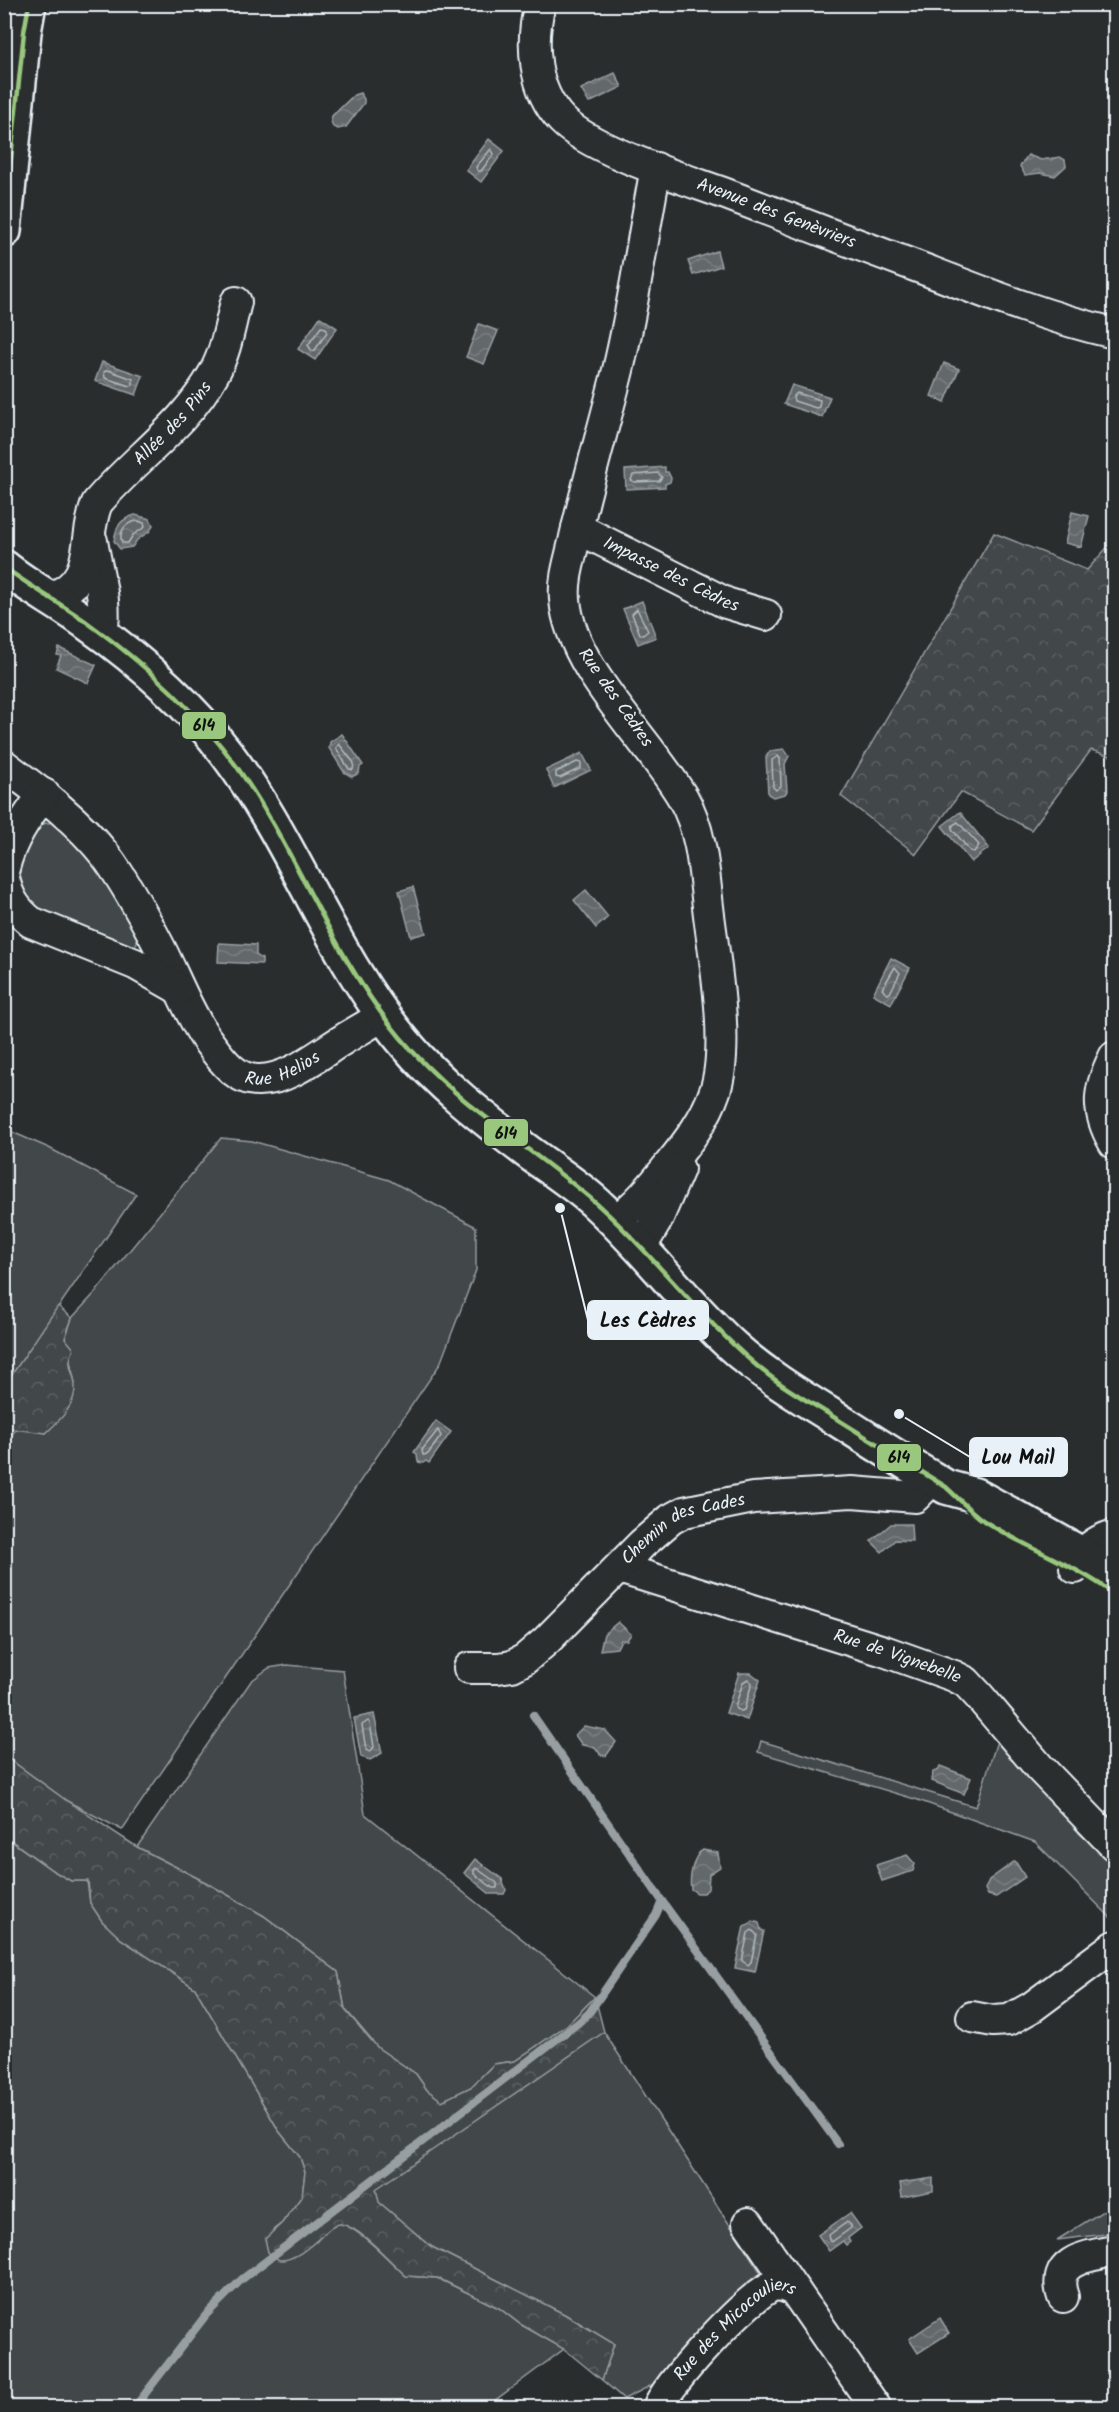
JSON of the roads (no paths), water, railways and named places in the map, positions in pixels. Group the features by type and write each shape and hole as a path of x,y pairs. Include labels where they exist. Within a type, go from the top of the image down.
{"street":[{"path":"4,10 20,8 27,4"},
{"path":"4,231 27,4"},
{"name":"Avenue des Genèvriers","path":"540,4 534,28 534,52 543,88 562,120 583,135 656,168 1029,309 1114,333"},
{"path":"4,38 16,112"},
{"name":"Rue des Cèdres","path":"615,1221 645,1195 685,1146 706,1112 716,1090 720,1068 720,1016 702,859 696,827 671,778 604,687 575,640 568,623 564,594 577,528 618,369 656,168"},
{"name":"Allée des Pins","path":"51,598 68,591 82,570 91,532 92,515 97,503 167,436 216,371 236,302"},
{"name":"Impasse des Cèdres","path":"577,528 726,603 766,615"},
{"name":"Allée des Pins","path":"91,532 105,618 102,634"},
{"path":"4,567 102,634 178,697 225,752 266,812 346,957 383,1015 434,1075 527,1151 583,1192 615,1221 702,1316 752,1364 777,1382 940,1483 975,1495 1113,1585"},
{"name":"Rue Helios","path":"4,765 44,794 86,834 105,856 131,893 201,1032 236,1073 258,1081 281,1076 383,1015"},
{"path":"4,868 18,829 44,794"},
{"path":"4,878 17,911 31,922 135,964 179,989"},
{"path":"1114,1057 1102,1084 1100,1103 1102,1120 1114,1143"},
{"name":"Rue des Cèdres","path":"641,1247 657,1220 680,1168 685,1146"},
{"name":"Chemin des Cades","path":"469,1668 512,1666 525,1659 662,1527 684,1512 753,1498 852,1492 915,1497 940,1483"},
{"path":"1079,1561 1087,1548 1101,1539 1114,1535"},
{"name":"Rue de Vignebelle","path":"619,1569 884,1651 966,1682 1039,1767 1114,1845"},
{"path":"972,2017 993,2021 1009,2020 1032,2007 1114,1946"},
{"path":"748,2223 795,2291"},
{"path":"1063,2297 1059,2284 1060,2276 1073,2262 1082,2257 1114,2251"},
{"name":"Rue des Micocouliers","path":"658,2408 681,2374 746,2306 763,2291 775,2285 795,2291 876,2408"}],"water":[{"path":"615,73 622,87 589,103 581,89"},
{"path":"360,93 364,103 346,127 338,129 333,127 332,116 354,95"},
{"path":"489,139 504,151 481,182 466,170"},
{"path":"1028,155 1041,160 1060,157 1065,160 1066,166 1055,176 1040,173 1025,175 1020,166"},
{"path":"717,251 721,266 693,275 688,261"},
{"path":"320,317 337,328 315,360 298,349"},
{"path":"479,324 498,331 484,364 466,357"},
{"path":"102,362 143,376 136,395 95,381"},
{"path":"944,363 959,369 945,402 931,396"},
{"path":"792,385 830,397 822,417 784,404"},
{"path":"665,467 665,472 668,472 671,478 665,487 626,489 625,470"},
{"path":"1072,512 1089,516 1081,547 1065,543"},
{"path":"135,515 150,519 153,525 150,531 137,540 132,547 120,549 114,541 116,532 122,521"},
{"path":"642,601 656,637 638,644 623,609"},
{"path":"59,648 96,665 88,683 56,668 61,656 57,655"},
{"path":"342,734 363,765 359,773 352,777 344,772 329,748 330,742"},
{"path":"784,749 789,756 785,764 787,791 785,794 773,797 768,794 766,757 770,751"},
{"path":"582,753 591,770 554,788 546,770"},
{"path":"960,812 989,848 971,862 942,826"},
{"path":"413,887 426,933 411,937 399,891"},
{"path":"586,890 608,917 596,928 574,900"},
{"path":"219,943 256,945 256,955 262,959 262,964 218,962"},
{"path":"891,958 910,968 891,1004 873,994"},
{"path":"436,1421 451,1432 429,1463 418,1462 417,1454 414,1452"},
{"path":"891,1524 911,1524 912,1541 895,1540 882,1552 871,1541"},
{"path":"618,1622 631,1634 627,1640 621,1640 617,1648 600,1650 604,1634"},
{"path":"739,1673 751,1673 760,1680 747,1720 726,1713"},
{"path":"374,1714 382,1753 370,1760 361,1757 354,1718"},
{"path":"584,1726 605,1730 616,1742 606,1756 601,1755 595,1747 582,1745 575,1735"},
{"path":"940,1766 971,1778 964,1794 932,1781 933,1772 939,1770"},
{"path":"703,1850 718,1853 720,1867 709,1874 708,1889 704,1893 697,1893 691,1889 691,1873 694,1862"},
{"path":"907,1855 915,1864 913,1871 882,1881 876,1865"},
{"path":"475,1859 502,1879 506,1890 504,1894 490,1894 464,1873"},
{"path":"1015,1861 1025,1877 996,1897 988,1895 985,1889 989,1880"},
{"path":"753,1921 759,1923 761,1930 764,1931 755,1972 735,1968 744,1926"},
{"path":"933,2178 933,2191 902,2197 900,2183"},
{"path":"850,2213 861,2228 848,2238 850,2242 846,2245 843,2241 829,2251 818,2235"},
{"path":"940,2318 949,2333 918,2353 909,2339"}],"waterway":[{"path":"533,1715 662,1901 838,2144"},
{"path":"134,2408 206,2315 241,2280 589,2013 656,1915 662,1901"}],"place":[{"name":"Les Cèdres","path":"560,1208"},
{"name":"Lou Mail","path":"899,1414"}]}
